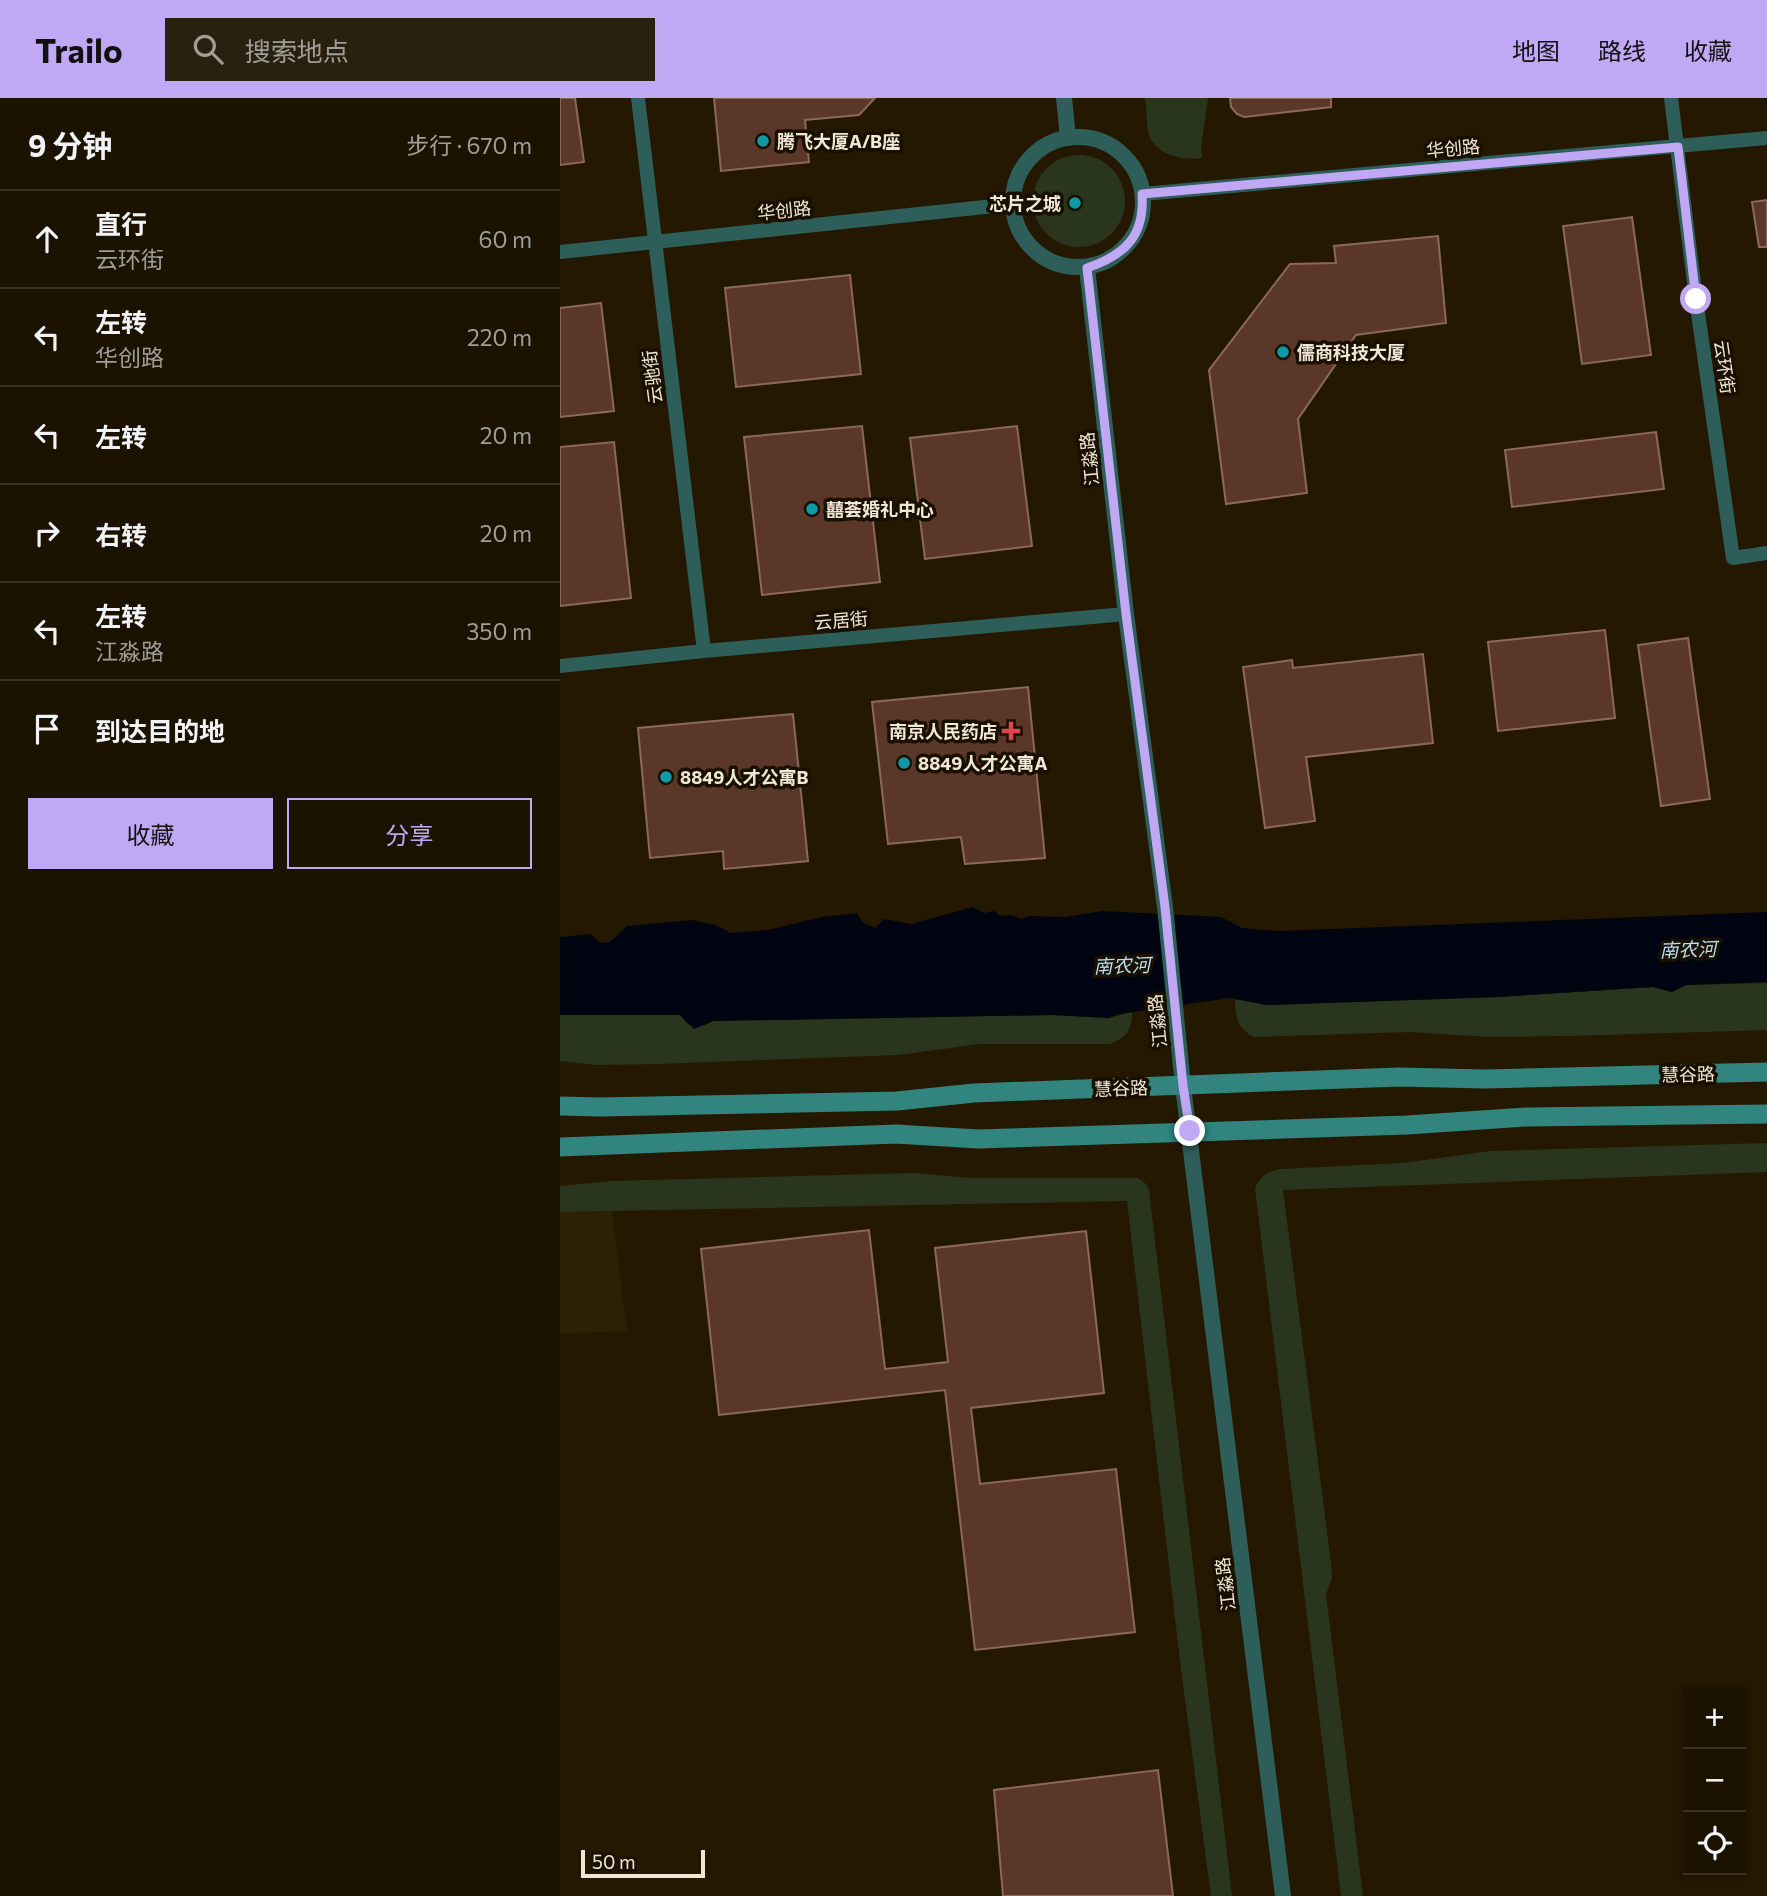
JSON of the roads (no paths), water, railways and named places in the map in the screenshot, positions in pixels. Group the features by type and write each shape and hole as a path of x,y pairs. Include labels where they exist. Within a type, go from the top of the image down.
{"main road":[{"name":"慧谷路","path":"560,1106 897,1101 974,1093 1399,1077 1485,1079 1767,1072"},
{"path":"560,1147 896,1134 978,1139 1407,1125 1526,1117 1767,1114"}],"street":[{"name":"云驰街","path":"638,98 704,651"},
{"path":"1064,98 1068,138"},
{"name":"云环街","path":"1671,98 1733,558 1767,553"},
{"path":"1084,137 1104,142 1122,154 1135,170 1142,194 1143,210 1138,230 1126,247 1108,261 1087,268 1064,267 1043,258 1026,243 1016,222 1013,204 1017,178 1029,159 1045,145 1068,138 1084,137"},
{"name":"华创路","path":"1142,194 1767,138"},
{"name":"华创路","path":"560,252 1013,204"},
{"name":"江淼路","path":"1087,268 1126,614 1165,907 1183,1086 1283,1896"},
{"name":"云居街","path":"560,666 1126,614"}],"water":[{"name":"南农河","path":"972,907 984,913 994,911 1001,916 1012,915 1021,919 1031,916 1065,917 1102,911 1221,917 1242,928 1279,931 1767,912 1767,982 1686,985 1672,992 1653,987 1498,997 1267,1005 1230,998 1119,1014 1109,1018 1052,1015 713,1021 694,1029 680,1015 560,1015 560,937 591,934 600,943 610,942 627,926 692,920 715,925 731,933 768,930 822,917 857,913 862,922 875,928 884,919 912,924"}],"place":[{"name":"腾飞大厦A/B座","path":"763,141"},
{"name":"芯片之城","path":"1075,203"},
{"name":"儒商科技大厦","path":"1283,352"},
{"name":"囍荟婚礼中心","path":"812,509"},
{"name":"南京人民药店","path":"1011,731"},
{"name":"8849人才公寓A","path":"904,763"},
{"name":"8849人才公寓B","path":"666,777"}]}
